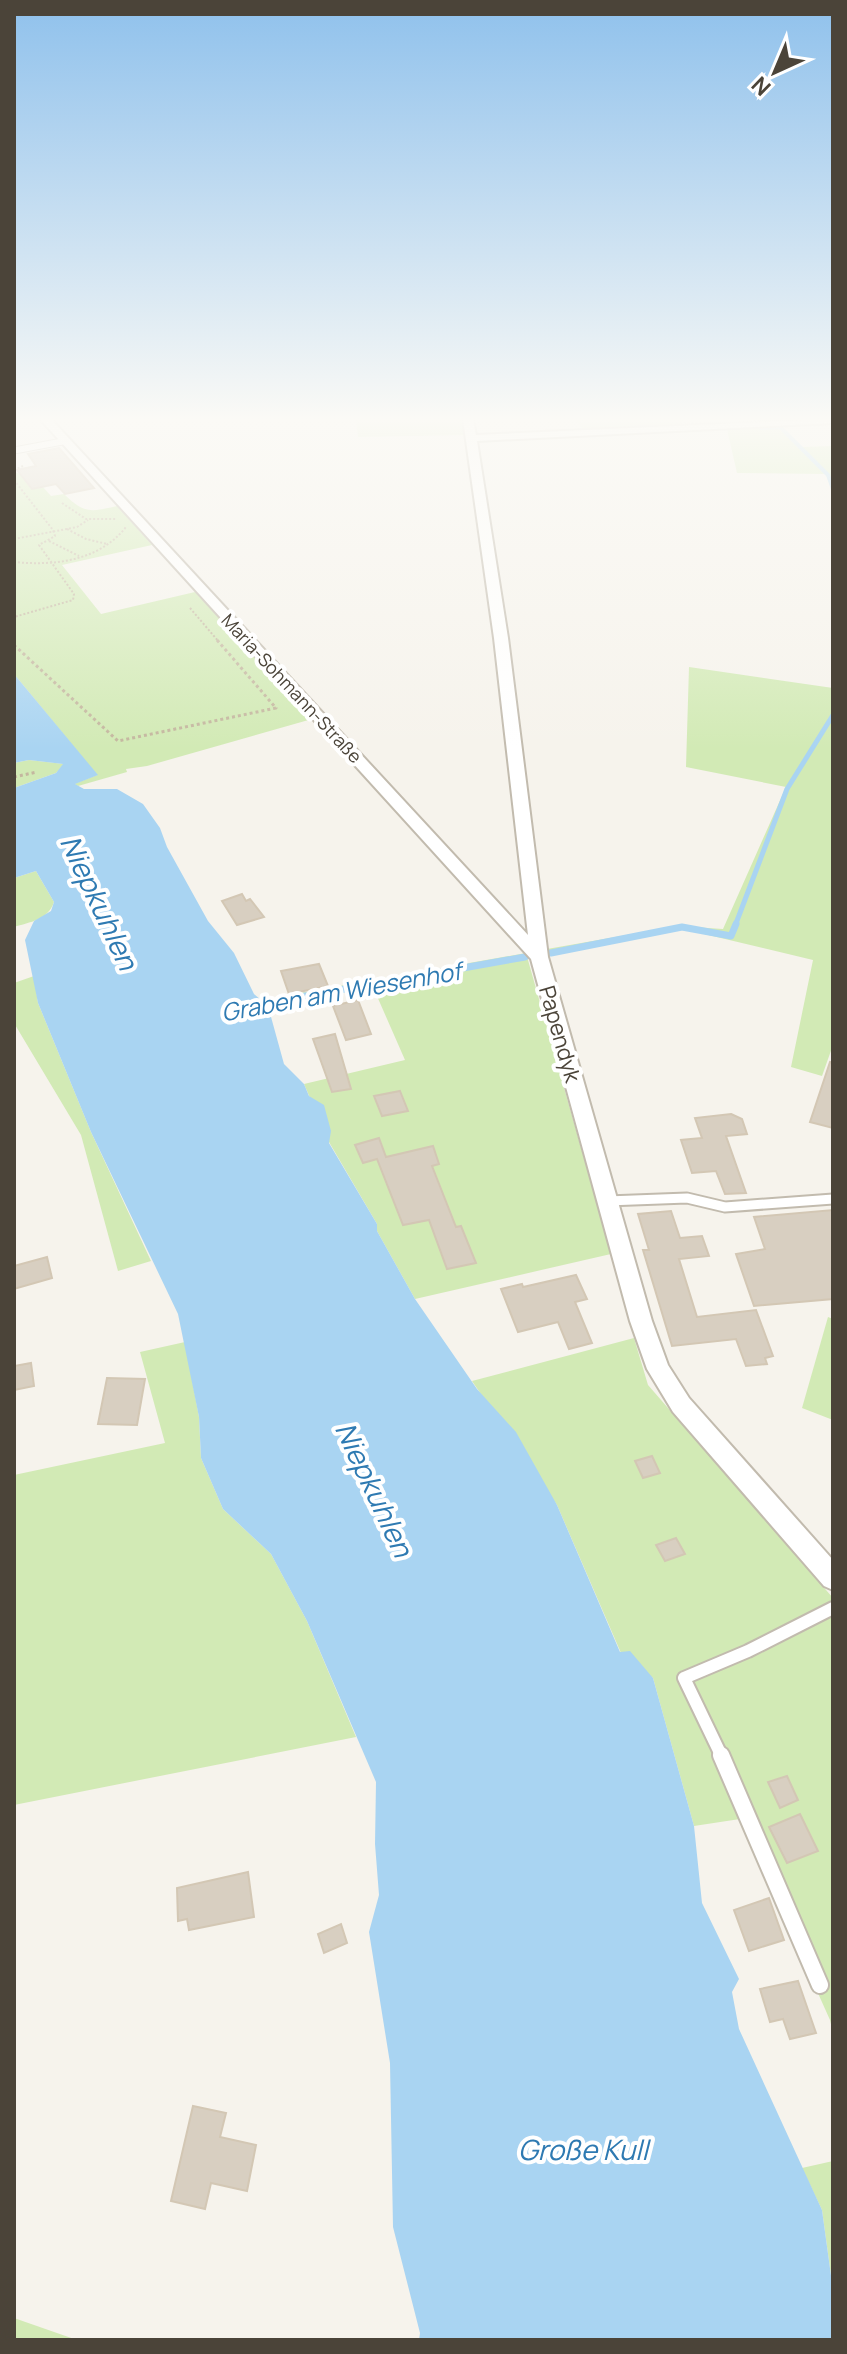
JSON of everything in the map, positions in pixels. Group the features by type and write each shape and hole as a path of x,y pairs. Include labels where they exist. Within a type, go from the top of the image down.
{"street":[{"name":"Maria-Sohmann-Straße","path":"146,529 539,957"},
{"name":"Papendyk","path":"484,529 501,638 539,957 658,1369 681,1405 719,1452 833,1578"}],"lane":[{"path":"607,1201 687,1198 725,1207 833,1199"},
{"path":"820,1985 717,1745 684,1678 748,1651 833,1608"}],"path":[{"path":"14,539 60,529"},
{"path":"67,529 86,539 109,545"},
{"path":"14,562 51,563 80,557 118,540 125,529"},
{"path":"14,617 73,600 74,594 39,545 55,536 53,530"},
{"path":"49,541 80,557"},
{"path":"14,645 118,741 276,708 190,608"},
{"path":"14,777 37,772"}],"green space":[{"path":"14,529 138,529 152,545 62,565 101,614 195,592 312,719 147,766 126,769 127,772 78,786 74,784 97,775 14,674"},
{"path":"689,667 833,688 833,1045 822,1076 791,1067 813,960 683,929 547,954 547,949 678,926 723,929 786,787 686,767"},
{"path":"29,760 64,764 56,773 14,788 14,763"},
{"path":"36,871 54,902 43,917 14,927 14,878"},
{"path":"526,953 611,1254 415,1299 377,1231 377,1224 329,1142 304,1084 405,1060 373,987 268,1006 260,1000"},
{"path":"34,976 38,1003 91,1132 151,1261 118,1271 81,1135 14,1023 14,983"},
{"path":"828,1317 833,1319 833,1420 802,1408"},
{"path":"634,1338 648,1385 833,1598 833,2033 830,2020 740,1819 694,1826 653,1678 621,1653 557,1505 472,1381"},
{"path":"185,1342 199,1417 201,1458 223,1509 271,1554 307,1621 356,1737 14,1805 14,1475 165,1443 140,1352"},
{"path":"833,2161 833,2290 822,2210 802,2168"},
{"path":"14,2318 77,2340 14,2340"}],"water":[{"name":"Große Kull","path":"14,674 98,775 75,784 84,789 117,789 143,804 160,828 167,847 208,921 234,953 254,994 268,1006 284,1064 304,1084 309,1096 324,1105 331,1131 329,1143 377,1224 377,1231 415,1299 477,1389 516,1432 557,1505 620,1652 630,1651 653,1678 694,1826 702,1903 739,1979 732,1992 739,2029 822,2210 833,2290 833,2340 419,2340 420,2333 393,2227 390,2063 369,1932 379,1895 375,1844 376,1782 307,1621 271,1554 223,1509 201,1458 199,1417 178,1314 91,1132 38,1003 25,940 34,921 51,911 54,902 36,871 14,878 14,788 56,773 63,764 29,760 14,763"}],"building":[{"path":"242,894 264,917 237,925 222,901"},
{"path":"319,964 328,986 289,994 281,971"},
{"path":"358,1000 371,1034 346,1040 333,1006"},
{"path":"335,1034 351,1089 332,1092 313,1039"},
{"path":"830,1062 833,1063 833,1128 810,1122"},
{"path":"400,1091 408,1111 382,1116 374,1096"},
{"path":"731,1114 742,1119 747,1134 726,1136 746,1193 725,1194 716,1171 692,1173 681,1140 702,1138 695,1118"},
{"path":"379,1138 386,1157 433,1146 439,1164 432,1166 456,1227 461,1226 476,1263 447,1269 429,1220 403,1225 377,1159 363,1163 355,1145"},
{"path":"833,1210 833,1299 754,1306 736,1254 765,1249 754,1217"},
{"path":"671,1211 680,1238 702,1236 709,1256 679,1259 697,1317 756,1310 773,1356 765,1358 767,1364 746,1366 736,1339 672,1346 643,1250 649,1250 638,1214"},
{"path":"47,1257 52,1278 14,1289 14,1266"},
{"path":"576,1275 587,1299 575,1302 592,1343 569,1349 558,1322 518,1332 501,1289"},
{"path":"31,1363 34,1386 14,1390 14,1366"},
{"path":"107,1378 145,1379 137,1425 98,1424"},
{"path":"652,1456 660,1473 643,1478 635,1461"},
{"path":"676,1538 685,1554 665,1561 656,1545"},
{"path":"787,1776 798,1800 780,1808 768,1782"},
{"path":"800,1814 818,1851 787,1863 769,1827"},
{"path":"248,1872 254,1917 189,1930 187,1919 178,1921 177,1888"},
{"path":"769,1898 784,1940 749,1951 734,1910"},
{"path":"341,1924 347,1943 324,1953 318,1934"},
{"path":"798,1981 816,2033 790,2039 783,2019 770,2022 760,1989"},
{"path":"193,2106 226,2113 220,2137 256,2145 247,2191 211,2183 205,2209 171,2201"}],"waterway":[{"name":"Graben am Wiesenhof","path":"735,926 787,789 833,715"},
{"name":"Graben am Wiesenhof","path":"551,953 682,927 731,936 736,924"},
{"name":"Graben am Wiesenhof","path":"255,1005 525,957"}],"water label":[{"name":"Niepkuhlen","path":"100,902"},
{"name":"Niepkuhlen","path":"375,1489"}]}
